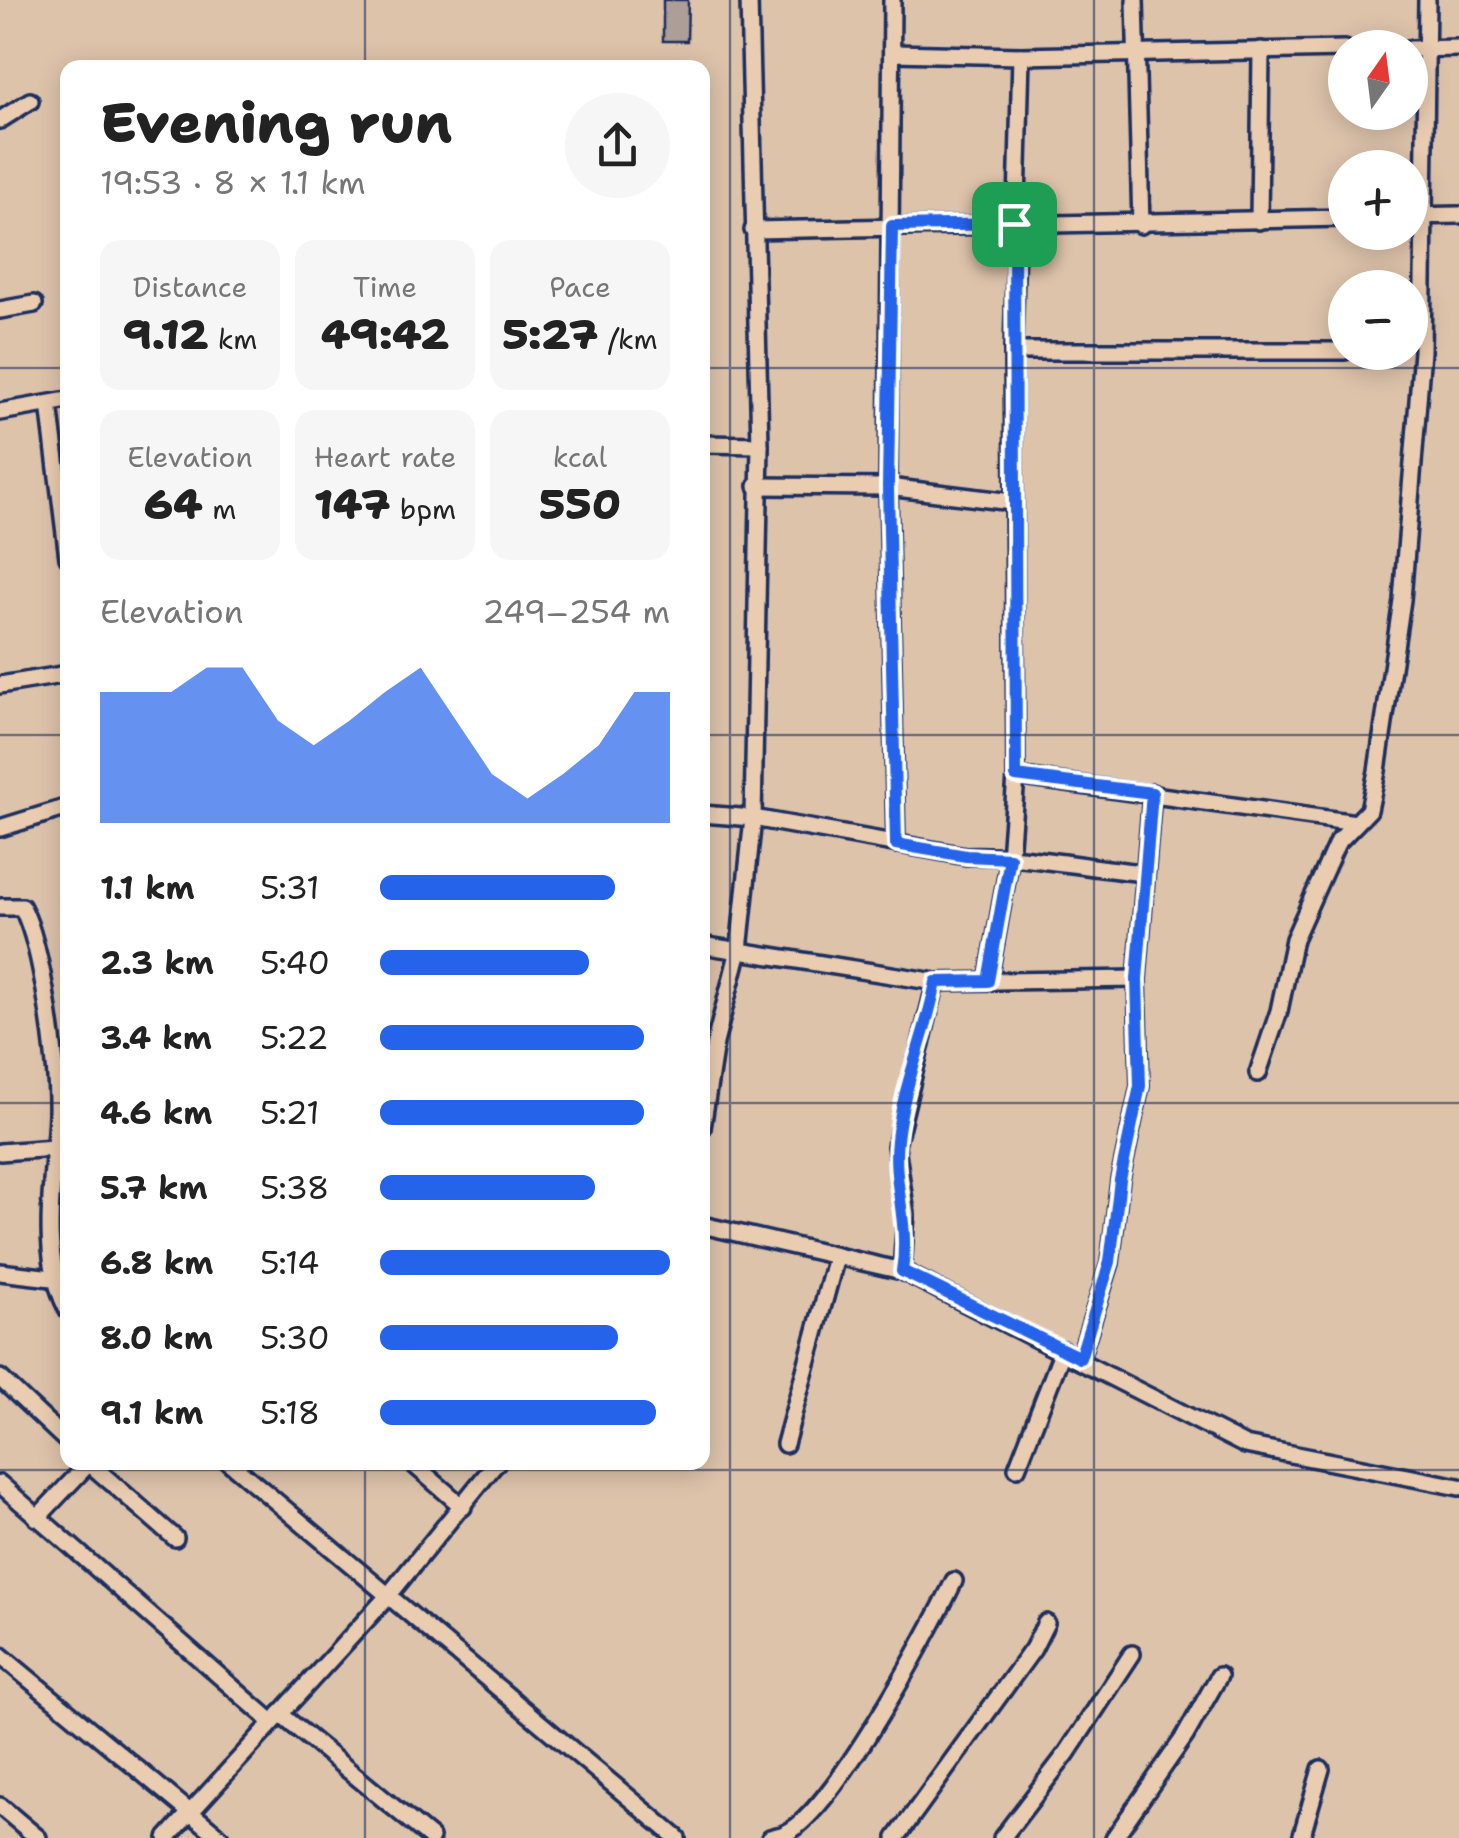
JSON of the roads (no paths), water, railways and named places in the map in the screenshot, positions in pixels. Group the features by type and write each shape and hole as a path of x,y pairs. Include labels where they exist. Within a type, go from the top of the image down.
{"street":[{"path":"710,1063 739,950 753,818 756,486 760,445 749,0"},
{"path":"892,0 888,487 896,844"},
{"path":"1135,0 1141,225"},
{"path":"1421,30 1427,0"},
{"path":"1428,48 1459,48"},
{"path":"893,53 1020,56 1137,50 1328,49"},
{"path":"1260,221 1261,50"},
{"path":"988,981 1010,858 1016,776 1012,502 1020,56"},
{"path":"0,120 30,101"},
{"path":"1428,216 1459,215"},
{"path":"753,230 1328,219"},
{"path":"0,310 34,304"},
{"path":"1013,351 1328,351"},
{"path":"1258,1074 1279,1011 1294,938 1336,843 1369,810 1402,600 1415,370"},
{"path":"0,412 60,402"},
{"path":"49,404 60,493"},
{"path":"710,444 760,445"},
{"path":"756,486 888,487 1012,502"},
{"path":"0,685 60,675"},
{"path":"1016,776 1356,823"},
{"path":"1080,1358 1110,1262 1120,1180 1140,1086 1137,979 1152,793"},
{"path":"0,828 60,809"},
{"path":"710,815 753,818 966,856 1145,873"},
{"path":"0,907 22,907 34,937 60,1148 60,1277 0,1272"},
{"path":"710,946 936,982 1137,979"},
{"path":"902,1271 906,1214 896,1146 936,982"},
{"path":"0,1152 60,1148"},
{"path":"710,1227 902,1271 1245,1445 1459,1487"},
{"path":"785,1444 836,1257"},
{"path":"1018,1468 1063,1350"},
{"path":"0,1378 60,1434"},
{"path":"37,1518 82,1470"},
{"path":"107,1470 175,1538"},
{"path":"238,1470 677,1838"},
{"path":"420,1470 463,1506"},
{"path":"167,1838 388,1596 490,1470"},
{"path":"0,1484 276,1718 430,1838"},
{"path":"781,1837 817,1804 885,1708 910,1670 954,1582"},
{"path":"896,1838 1022,1665 1046,1623"},
{"path":"0,1654 221,1838"},
{"path":"1002,1838 1067,1753 1132,1654"},
{"path":"1114,1838 1185,1736 1218,1676"},
{"path":"1301,1838 1321,1769"},
{"path":"0,1806 38,1838"}]}
